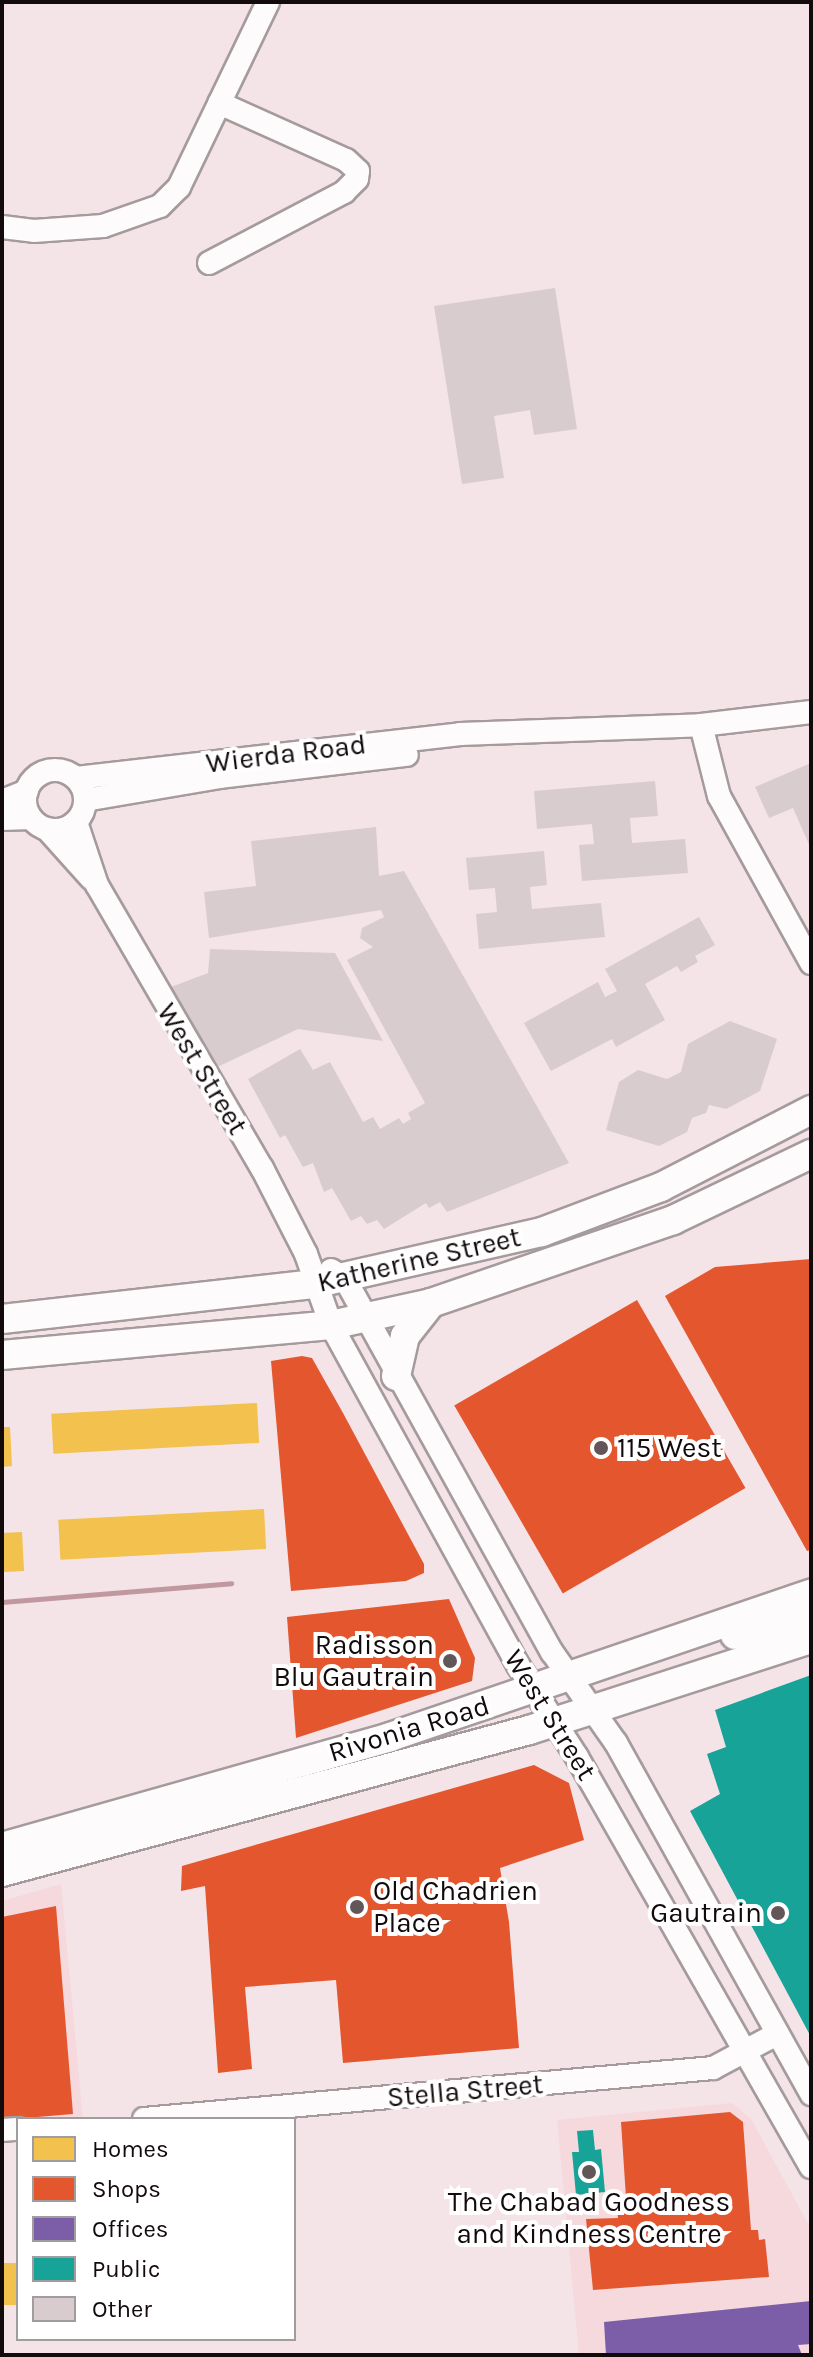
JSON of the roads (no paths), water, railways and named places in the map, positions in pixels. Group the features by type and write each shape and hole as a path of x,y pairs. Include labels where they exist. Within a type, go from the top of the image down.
{"main road":[{"name":"Katherine Street","path":"2,1319 345,1279 583,1219 661,1187 811,1110"},
{"name":"Katherine Street","path":"2,1355 331,1325 431,1303 660,1225 808,1158"},
{"path":"396,1376 405,1336 431,1303"},
{"path":"2,1340 260,1321 331,1325"},
{"name":"Rivonia Road","path":"2,1847 533,1691 811,1594"},
{"path":"711,1629 751,1634 811,1615"},
{"name":"Rivonia Road","path":"2,1872 554,1721 811,1639"}],"street":[{"path":"2,227 71,229 144,215 179,187 268,2"},
{"path":"209,263 344,192 357,179 358,171 346,160 219,103"},
{"name":"Wierda Road","path":"76,778 292,761 497,736 701,725 811,712"},
{"path":"701,725 719,796 811,963"},
{"name":"Wierda Road","path":"85,800 292,761"},
{"path":"2,801 27,791 45,772 76,778 85,800 76,822 60,830 2,819"},
{"path":"27,791 39,824"},
{"name":"West Street","path":"76,822 97,885 306,1254 313,1284 331,1325 533,1691 554,1721 811,2167"},
{"name":"West Street","path":"39,824 97,885"},
{"name":"West Street","path":"306,1254 345,1279 363,1318 552,1652 595,1707 811,2094"},
{"name":"Stella Street","path":"166,2117 713,2068 777,2034"}],"waterway":[{"path":"2,1602 231,1583"}],"place":[{"name":"115 West","path":"601,1448"},
{"name":"Radisson Blu Gautrain","path":"450,1661"},
{"name":"Old Chadrien Place","path":"357,1907"},
{"name":"Gautrain","path":"778,1913"},
{"name":"The Chabad Goodness and Kindness Centre","path":"589,2172"}]}
